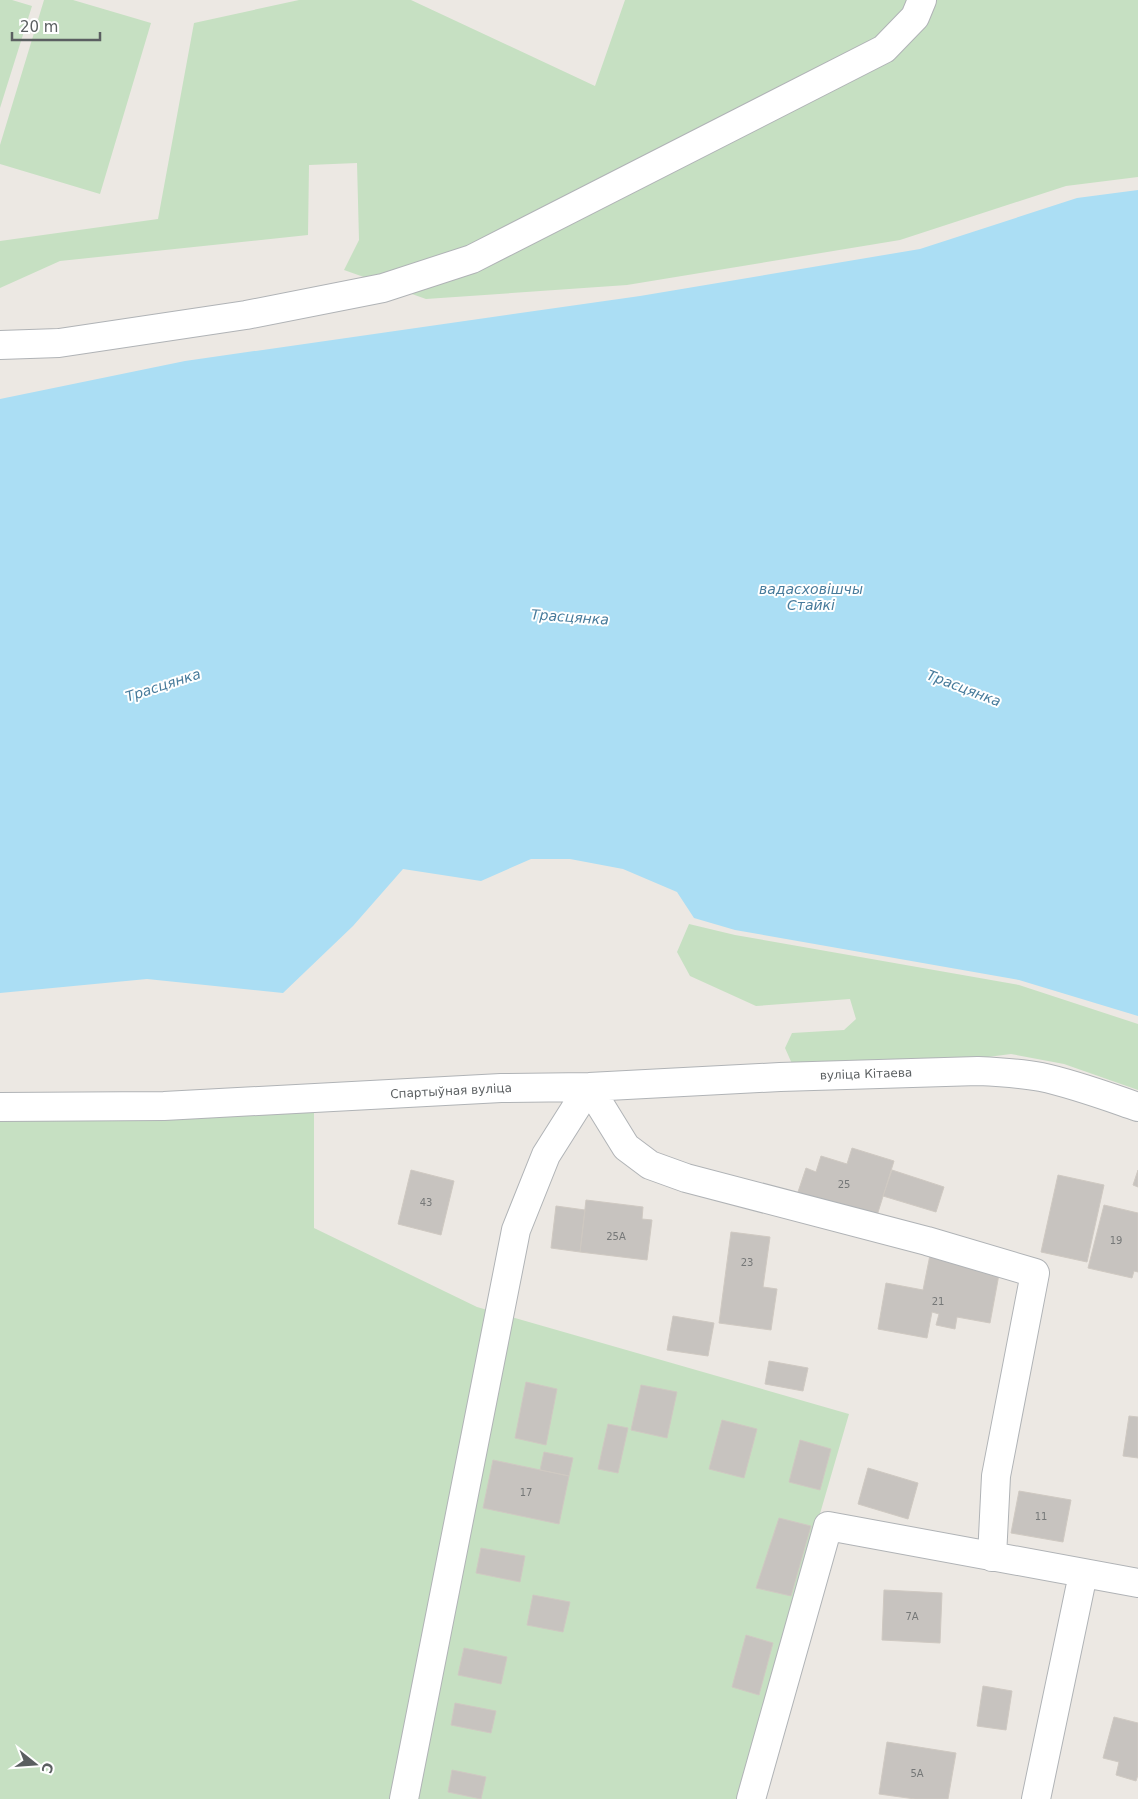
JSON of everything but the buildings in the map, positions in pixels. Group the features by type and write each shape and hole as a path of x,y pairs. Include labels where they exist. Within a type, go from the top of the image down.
{"street":[{"path":"0,345 59,343 246,315 383,288 472,259 884,49 915,17 922,0"},
{"name":"вуліца Кітаева","path":"588,1087 798,1076 978,1071 1040,1077 1082,1088 1138,1107"},
{"path":"404,1799 516,1230 546,1155 588,1087 626,1147 650,1165 686,1178 927,1241 1035,1273 996,1476 992,1557"},
{"name":"Спартыўная вуліца","path":"0,1107 164,1106 501,1088 588,1087"},
{"path":"751,1799 828,1526 1138,1583"},
{"path":"1036,1799 1083,1574"}],"green space":[{"path":"0,0 12,0 32,6 0,108"},
{"path":"44,0 73,0 151,23 100,194 0,164 0,145"},
{"path":"299,0 411,0 595,86 625,0 1138,0 1138,177 1066,186 900,240 627,285 426,299 344,270 359,240 357,163 309,165 308,235 60,261 0,288 0,241 158,219 194,23"},
{"path":"689,924 735,935 1019,985 1138,1024 1138,1090 1064,1064 1011,1054 957,1061 793,1066 785,1048 792,1033 844,1030 856,1019 850,999 756,1006 690,976 677,952"},
{"path":"36,1110 314,1113 314,1228 477,1307 849,1414 737,1799 0,1799 0,1118"}],"water":[{"name":"вадасховішчы Стайкі","path":"1138,190 1138,1016 1019,980 735,930 694,918 677,892 623,869 570,859 531,859 481,881 403,869 353,926 283,993 147,979 0,993 0,399 185,361 640,296 920,249 1077,198"}],"water label":[{"name":"Трасцянка","path":"570,617"},
{"name":"Трасцянка","path":"163,685"},
{"name":"Трасцянка","path":"964,688"}]}
